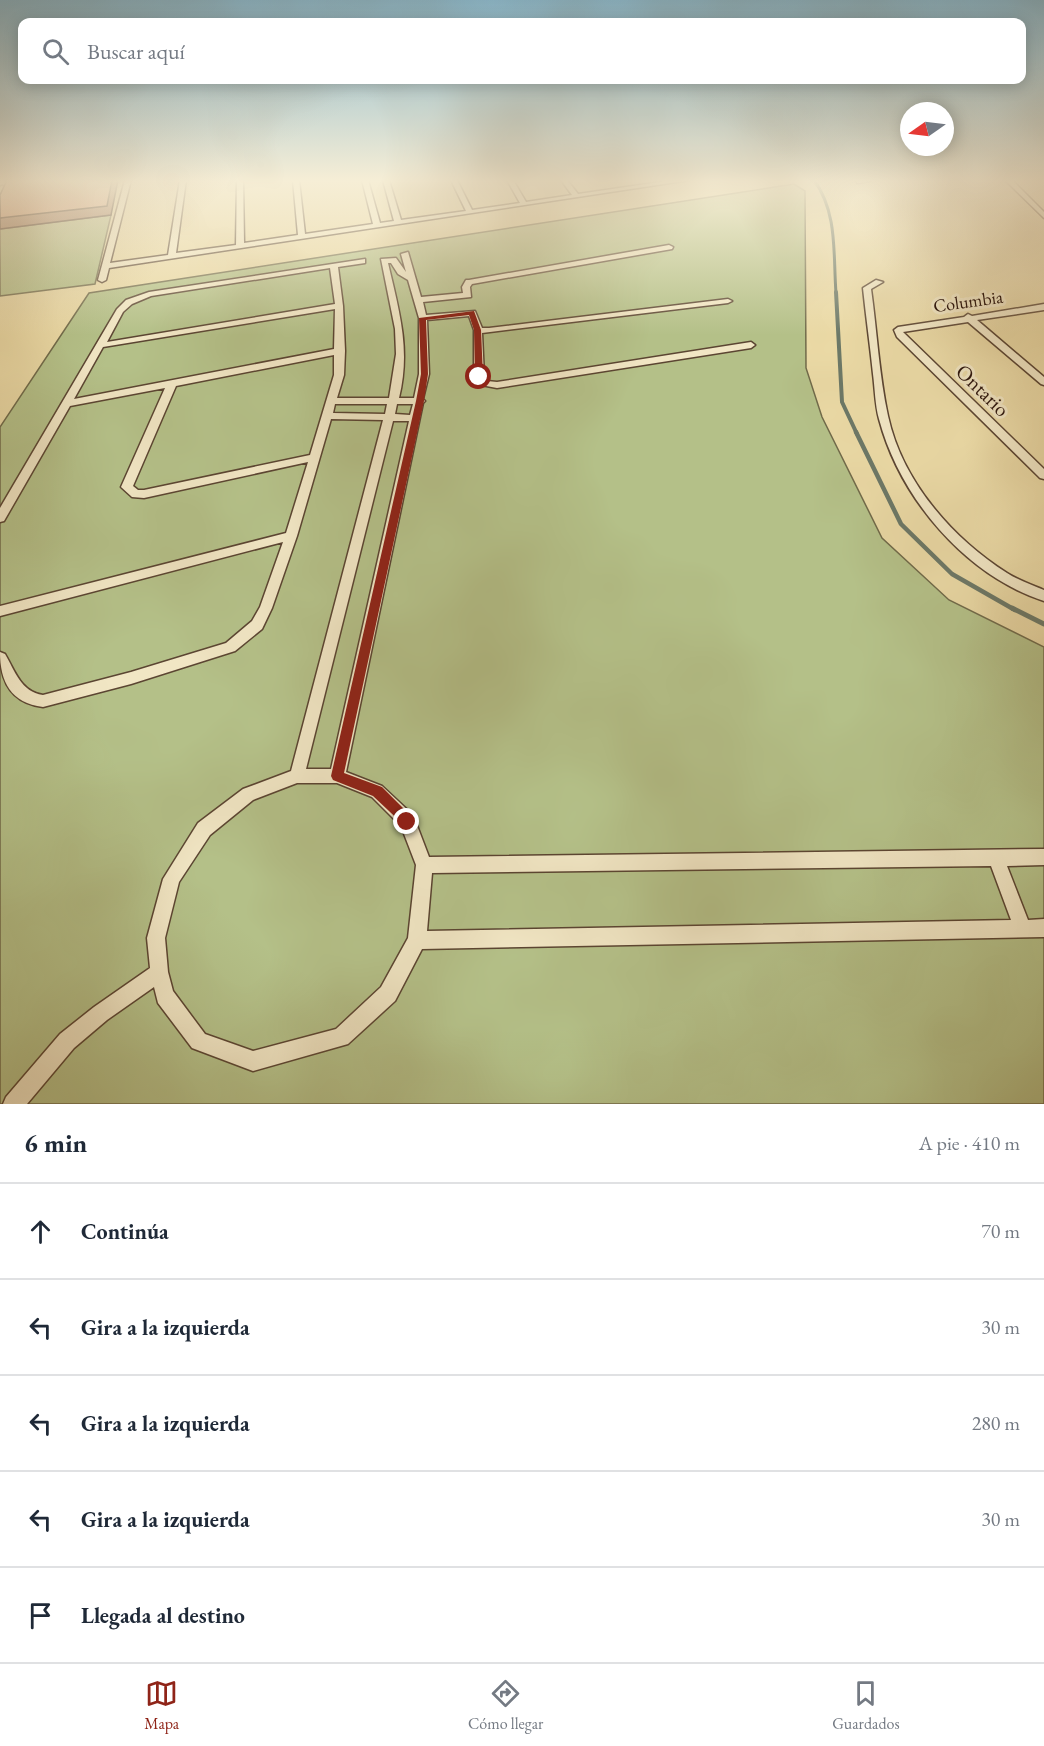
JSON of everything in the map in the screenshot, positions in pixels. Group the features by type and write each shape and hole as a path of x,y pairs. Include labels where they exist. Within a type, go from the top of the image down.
{"street":[{"path":"102,280 115,232"},
{"path":"172,256 176,232"},
{"path":"240,232 240,246"},
{"path":"302,232 303,237"},
{"path":"107,266 340,232"},
{"path":"669,247 469,282 466,287 478,330 479,377 484,383 497,385 752,345"},
{"path":"337,776 420,401 424,374 423,318 405,254"},
{"path":"0,518 69,403 120,311 138,298 362,261"},
{"path":"297,776 389,417 401,354 399,329 384,261 394,261 401,272 412,279"},
{"path":"0,658 21,696 32,701 43,701 131,678 230,647 257,625 266,608 291,536 339,375 339,306 334,265"},
{"path":"879,282 867,288 883,417 895,453 917,493 951,536 1003,577 1044,596"},
{"path":"418,300 468,296"},
{"path":"478,330 489,332 728,301"},
{"path":"102,345 339,306"},
{"name":"Columbia","path":"898,330 968,317 1043,308"},
{"path":"423,318 472,313"},
{"path":"968,317 1044,382"},
{"name":"Ontario","path":"898,330 900,335 1044,475"},
{"path":"69,403 340,351"},
{"path":"172,384 127,487 130,491 144,494 315,457"},
{"path":"331,401 420,401"},
{"path":"327,416 416,418"},
{"path":"0,611 291,536"},
{"path":"297,776 337,776 377,791 407,822 424,865 417,940 388,994 341,1037 253,1061 199,1041 165,996 159,972 156,938 171,879 204,829 248,794 297,776"},
{"path":"424,865 1044,857"},
{"path":"996,858 1023,928"},
{"path":"417,940 1044,928"},
{"path":"13,1104 31,1087 67,1042 97,1016 159,972"}],"green space":[{"path":"0,232 107,232 95,284 0,296"},
{"path":"487,232 805,232 806,368 822,417 882,538 949,600 1044,647 1044,1104 0,1104 0,427 89,293"}],"waterway":[{"path":"833,232 836,293"},
{"path":"836,292 842,402 857,434"},
{"path":"856,432 901,524 952,574 1015,610"},
{"path":"1012,608 1044,624"}],"route":[{"path":"407,822 377,791 337,776 420,401 424,374 423,318 472,313 478,330 479,377"}]}
